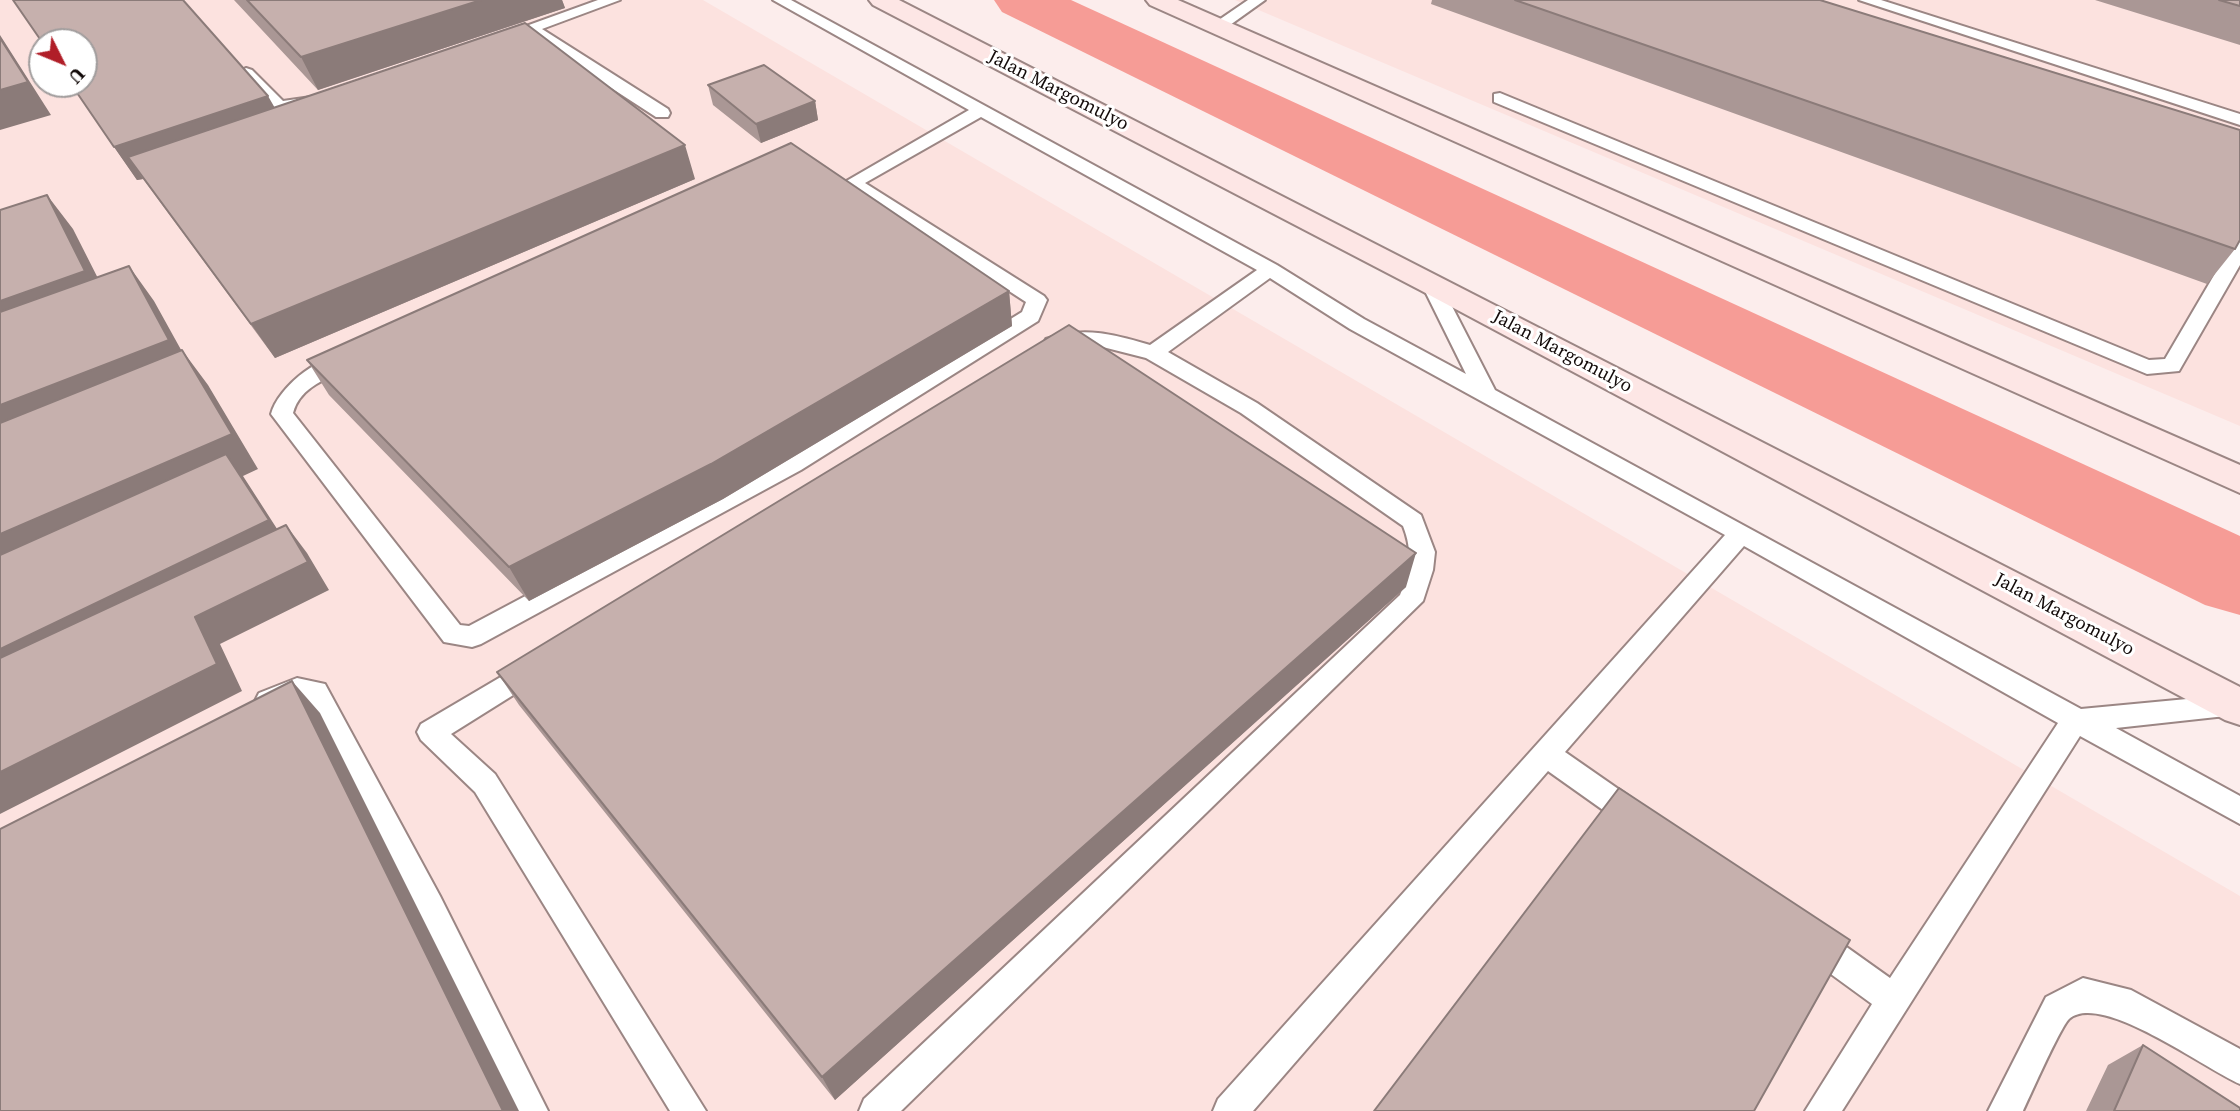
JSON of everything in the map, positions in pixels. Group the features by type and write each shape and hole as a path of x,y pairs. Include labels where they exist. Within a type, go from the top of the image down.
{"main road":[{"name":"Jalan Margomulyo","path":"881,0 1431,283 2237,706"},
{"path":"1158,0 2240,480"}],"lane":[{"path":"491,41 613,0"},
{"path":"780,0 1270,269 1357,324 1488,397 1741,533 2240,811"},
{"path":"1218,27 1258,0"},
{"path":"1866,0 2240,120"},
{"path":"529,28 662,113"},
{"path":"236,61 279,106 301,106 326,97"},
{"path":"1500,98 2147,366 2172,366 2240,248"},
{"path":"852,183 980,111"},
{"path":"359,355 296,386 284,401 282,414 453,635 472,637 793,464 1031,316 1036,309 1037,300 852,183 831,176"},
{"path":"1153,354 1270,269"},
{"path":"1431,283 1488,397"},
{"path":"876,1111 1410,601 1423,572 1423,542 1413,521 1249,408 1153,354 1087,335 1063,339 1034,355"},
{"path":"1230,1111 1741,533"},
{"path":"549,658 431,732 485,783 689,1111"},
{"path":"242,715 291,690 306,687 315,692 429,906 531,1111"},
{"path":"2075,721 2237,706"},
{"path":"1822,1111 1892,999 2075,721"},
{"path":"1546,754 1658,833"},
{"path":"1792,928 1892,999"},
{"path":"2005,1111 2057,1008 2083,994 2120,1002 2240,1067"}],"shaded area":[{"path":"0,0 703,0 2240,896 2240,1111 0,1111"},
{"path":"1235,0 2240,0 2240,426"}],"building":[{"path":"13,0 183,0 268,96 114,147 81,98 98,98 98,28 32,28"},
{"path":"247,0 481,0 301,57"},
{"path":"1515,0 1820,0 2240,130 2240,240 2235,249"},
{"path":"2219,0 2240,0 2240,6"},
{"path":"525,23 685,145 251,324 128,157"},
{"path":"0,38 28,82 0,90"},
{"path":"764,65 815,101 756,124 708,85"},
{"path":"791,143 1009,291 711,464 509,567 307,360"},
{"path":"47,195 85,271 0,301 0,210"},
{"path":"129,266 169,340 0,405 0,312"},
{"path":"1069,325 1416,553 822,1077 497,672"},
{"path":"182,350 232,434 0,534 0,423"},
{"path":"226,454 269,520 0,649 0,555"},
{"path":"286,525 308,562 195,617 217,664 0,772 0,658"},
{"path":"292,681 503,1111 0,1111 0,829"},
{"path":"1619,788 1850,940 1754,1111 1374,1111"},
{"path":"2143,1045 2240,1108 2240,1111 2114,1111"}],"waterway":[{"path":"1023,0 2240,578"}]}
